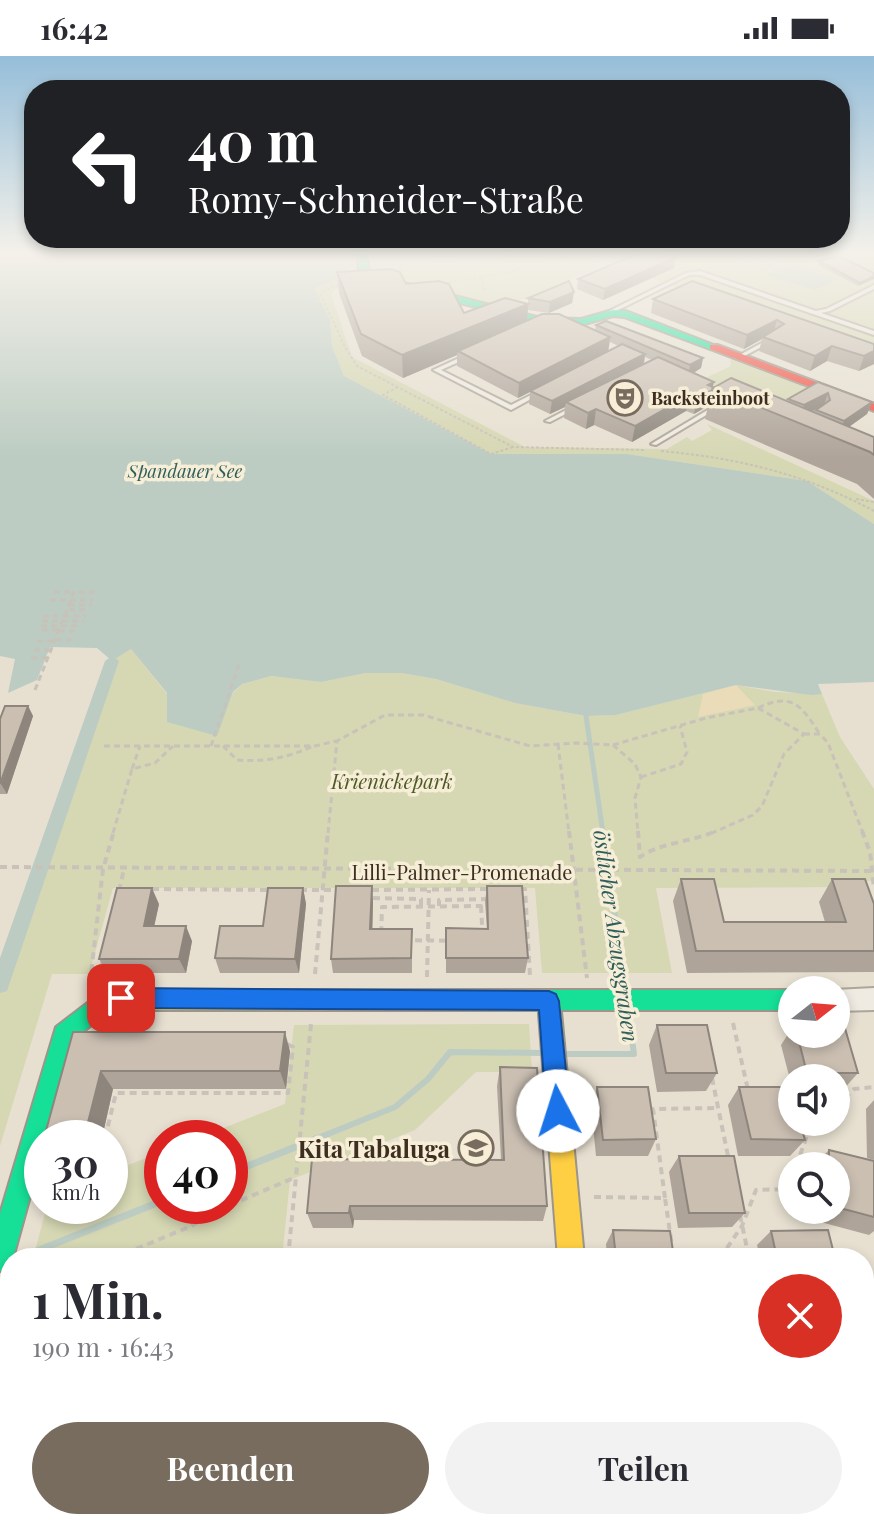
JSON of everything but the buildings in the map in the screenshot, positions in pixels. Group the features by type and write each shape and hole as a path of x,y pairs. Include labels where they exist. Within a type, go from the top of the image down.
{"street":[{"path":"532,321 552,326 585,321"},
{"path":"645,321 874,408"},
{"path":"3,1248 64,1034 90,1009 121,998 778,1000"},
{"path":"850,1000 874,999"},
{"path":"540,1001 551,1036 570,1248"}],"lane":[{"path":"837,321 874,333"},
{"path":"737,358 774,338"},
{"path":"479,352 436,370 511,408 551,387"},
{"path":"654,444 728,400"},
{"path":"548,421 588,401"}],"path":[{"path":"398,387 383,395 491,454 513,447"},
{"path":"874,502 852,499 874,511"},
{"path":"54,592 96,592"},
{"path":"35,690 74,592"},
{"path":"50,600 93,600"},
{"path":"68,607 92,605"},
{"path":"68,607 89,610"},
{"path":"42,623 65,616 86,616"},
{"path":"42,623 84,621"},
{"path":"42,623 79,631"},
{"path":"60,629 81,626"},
{"path":"37,641 72,640"},
{"path":"34,650 51,650"},
{"path":"31,658 48,658"},
{"path":"211,746 239,664"},
{"path":"223,746 237,760 257,763 293,756 337,741 385,715 423,715 530,746 576,743 613,745 786,699 800,705 828,743 870,852 874,889"},
{"path":"758,708 804,734 820,734"},
{"path":"641,777 681,764 687,752 680,726"},
{"path":"640,857 652,849 694,841 753,815 762,806 784,754 804,734"},
{"path":"315,974 337,741"},
{"path":"558,744 574,871 599,1000"},
{"path":"613,745 635,764 641,777 635,798 641,870"},
{"path":"104,746 315,746"},
{"path":"90,1009 103,869 140,746"},
{"path":"132,769 155,763 173,746"},
{"name":"Lilli-Palmer-Promenade","path":"0,867 872,871"},
{"path":"116,903 124,869"},
{"path":"151,889 276,890"},
{"path":"369,890 493,889"},
{"path":"509,889 525,889 540,1001"},
{"path":"292,890 354,890"},
{"path":"427,1001 429,890"},
{"path":"368,898 421,899 421,906"},
{"path":"439,906 439,900 496,899"},
{"path":"439,906 481,906 483,941 381,940 382,907 439,906"},
{"path":"90,1009 106,948"},
{"path":"728,1000 748,1090"},
{"path":"289,1248 311,1024"},
{"path":"109,1120 116,1093 288,1093 293,1047 283,1043"},
{"path":"712,1077 730,1167"},
{"path":"850,1093 854,1089 874,1087"},
{"path":"672,1248 653,1109 718,1108"},
{"path":"248,1197 296,1175"},
{"path":"727,1248 742,1226 756,1190 778,1189"},
{"path":"566,1196 665,1198"},
{"path":"739,1211 747,1248"},
{"path":"138,1248 195,1224"}],"green space":[{"path":"330,321 340,321 352,357 525,447 667,449 687,437 692,441 712,430 707,424 874,501 874,524 807,481 627,454 491,454 344,376 332,346"},
{"path":"769,321 874,321 874,359"},
{"path":"730,359 816,388 788,405 768,407 697,382 731,366"},
{"name":"Krienickepark","path":"131,649 167,694 216,736 233,693 242,684 271,676 321,682 366,673 401,673 436,679 515,703 586,716 616,715 736,685 775,692 822,694 840,737 874,789 874,881 847,881 849,887 656,888 672,973 542,973 535,888 113,888 89,974 52,974 0,1146 0,985 112,661"},
{"path":"529,1024 533,1086 515,1072 476,1072 415,1130 290,1180 283,1248 36,1248 42,1224 128,1224 128,1165 144,1159 144,1224 248,1224 248,1120 244,1120 285,1104 294,1025"}],"sand":[{"path":"736,685 755,705 698,717 703,694"}],"water":[{"name":"Spandauer See","path":"0,321 330,321 332,346 344,376 491,454 627,454 807,481 874,524 874,682 818,684 822,694 736,685 616,715 586,716 515,703 436,679 401,673 366,673 321,682 271,676 242,684 233,692 217,736 167,722 167,693 131,649 112,661 97,648 50,647 37,680 8,693 15,659 0,656"}],"waterway":[{"path":"0,985 112,661"},
{"name":"östlicher Abzugsgraben","path":"586,716 603,833"},
{"name":"östlicher Abzugsgraben","path":"603,831 625,988"},
{"name":"östlicher Abzugsgraben","path":"565,1054 634,1054 628,1010"},
{"name":"östlicher Abzugsgraben","path":"315,1139 395,1107 428,1079 450,1052 543,1053"},
{"name":"östlicher Abzugsgraben","path":"248,1166 315,1139"},
{"name":"östlicher Abzugsgraben","path":"44,1248 144,1208"}],"traffic: fast":[{"path":"540,321 585,321"},
{"path":"644,321 714,347"},
{"path":"3,1248 64,1034 101,1005 148,1000"},
{"path":"520,1000 778,1000"}],"traffic: slow":[{"path":"148,1000 520,1000"},
{"path":"549,1001 570,1248"}],"traffic: jam":[{"path":"714,347 874,408"}],"place":[{"name":"Backsteinboot","path":"625,398"},
{"name":"Kita Tabaluga","path":"476,1148"}],"route":[{"path":"121,998 549,1001 558,1111"}]}
